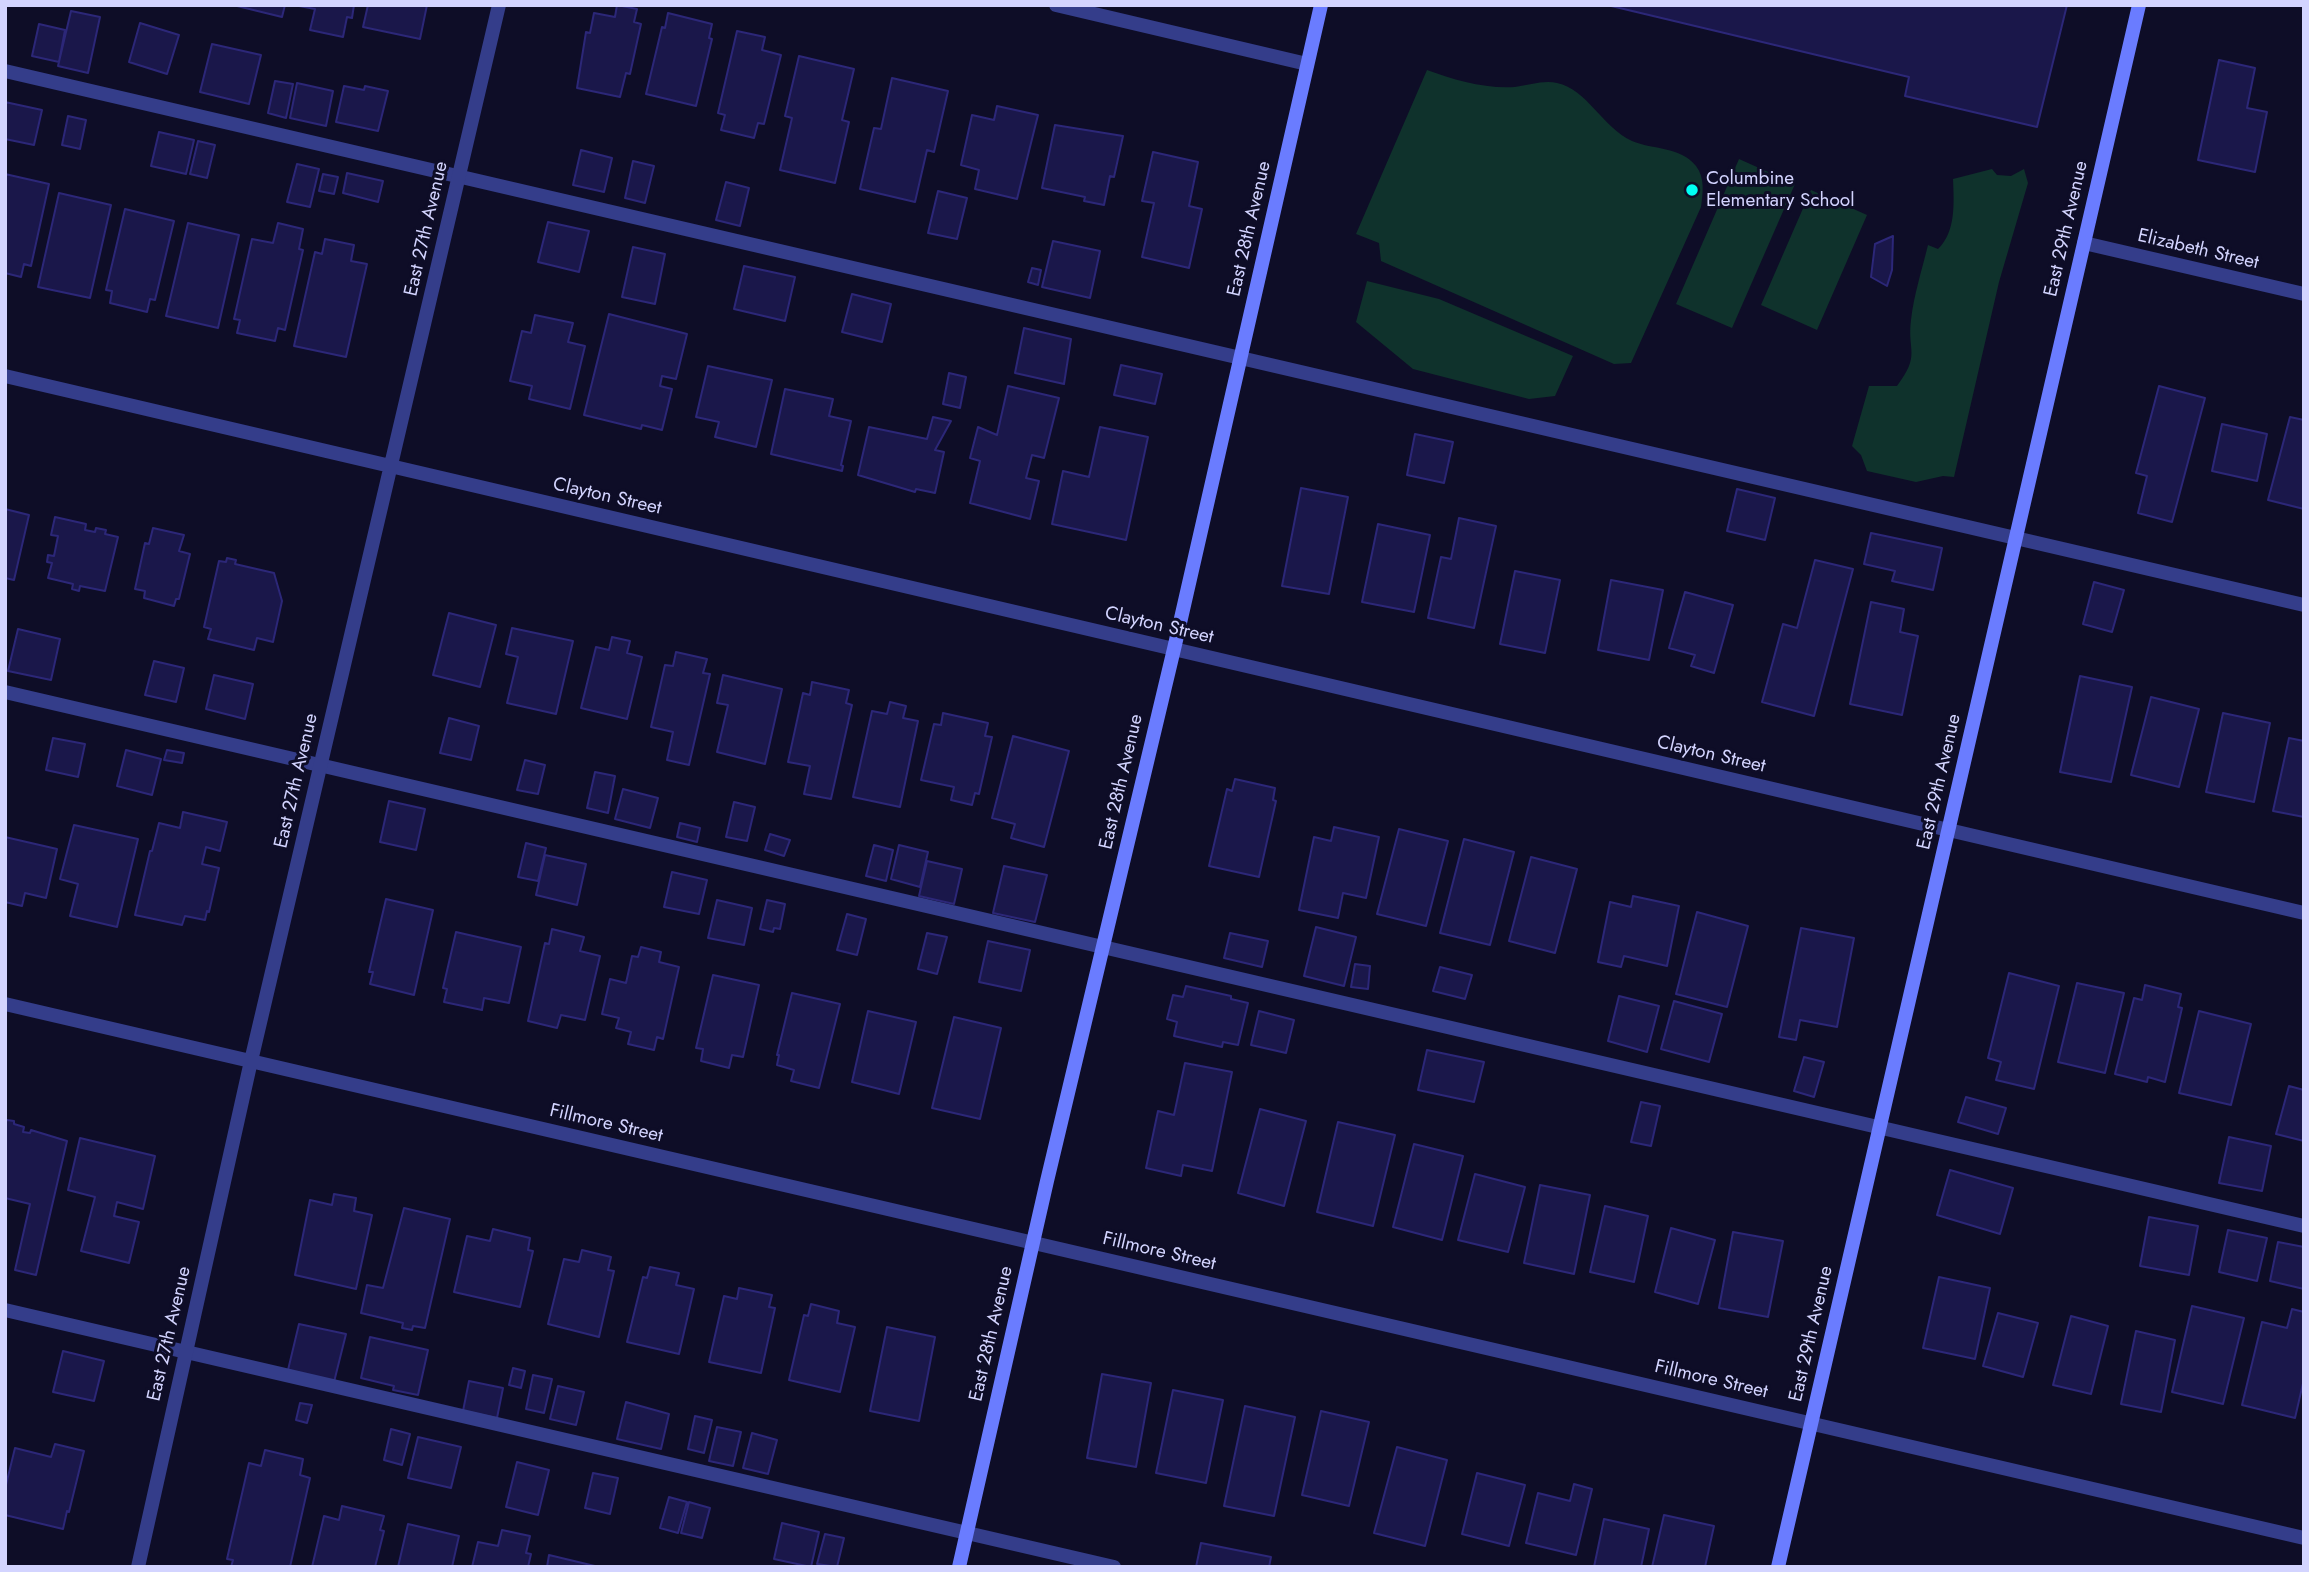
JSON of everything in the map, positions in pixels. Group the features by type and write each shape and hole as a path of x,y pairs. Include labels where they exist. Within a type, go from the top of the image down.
{"street":[{"name":"East 27th Avenue","path":"138,1567 251,1061 499,5"},
{"path":"1056,5 1307,64"},
{"name":"East 28th Avenue","path":"959,1567 1174,649 1321,5"},
{"name":"East 29th Avenue","path":"1778,1567 2139,5"},
{"path":"5,71 2304,605"},
{"name":"Elizabeth Street","path":"2084,243 2304,294"},
{"name":"Clayton Street","path":"5,376 2304,913"},
{"path":"5,692 2304,1226"},
{"name":"Fillmore Street","path":"5,1004 2304,1538"},
{"path":"5,1310 1114,1567"}],"green space":[{"path":"1427,70 1492,87 1557,83 1577,93 1612,127 1632,141 1682,155 1696,166 1702,180 1701,207 1631,363 1614,364 1381,261 1379,243 1356,234"},
{"path":"1739,159 1795,184 1732,328 1676,304"},
{"path":"1992,169 1997,175 2011,176 2024,169 2028,183 1999,282 1954,477 1943,476 1916,482 1867,471 1861,455 1852,446 1869,386 1897,386 1909,367 1912,353 1911,320 1916,291 1928,245 1938,249 1951,226 1953,179"},
{"path":"1811,190 1867,215 1817,330 1761,305"},
{"path":"1367,281 1439,299 1573,356 1555,396 1529,399 1413,369 1356,322"}],"building":[{"path":"233,5 285,5 282,17"},
{"path":"354,5 352,18 347,17 343,37 310,30 315,9 299,6"},
{"path":"368,5 427,5 420,39 363,27"},
{"path":"617,5 637,9 634,22 641,24 630,74 626,73 620,97 577,88 586,32 590,33 594,13 615,17"},
{"path":"1607,5 2067,5 2037,127 1905,96 1909,77"},
{"path":"71,11 100,17 88,73 58,66"},
{"path":"668,13 712,24 709,38 712,39 696,106 646,94 662,27 665,28"},
{"path":"140,23 179,35 167,74 129,62"},
{"path":"39,24 65,30 59,62 32,56"},
{"path":"737,31 765,37 762,50 781,55 764,124 758,123 754,138 721,130 725,115 718,113"},
{"path":"212,44 261,55 249,104 200,92"},
{"path":"799,56 854,69 842,120 849,122 835,183 780,170 792,118 785,116"},
{"path":"2219,60 2255,68 2247,108 2267,112 2255,172 2198,160"},
{"path":"892,78 948,91 934,152 927,150 915,202 860,189 874,128 881,129"},
{"path":"275,81 293,84 286,118 268,113"},
{"path":"297,83 333,91 326,126 290,118"},
{"path":"344,86 364,90 365,86 388,91 378,131 336,122"},
{"path":"5,102 42,110 34,145 5,139"},
{"path":"997,106 1038,115 1017,199 975,189 979,170 961,165 972,115 994,120"},
{"path":"68,116 86,120 80,149 62,145"},
{"path":"1055,125 1123,136 1114,177 1110,176 1104,205 1084,201 1085,197 1042,188"},
{"path":"159,132 194,140 186,174 151,166"},
{"path":"198,141 215,145 207,178 190,174"},
{"path":"581,150 612,158 604,192 573,185"},
{"path":"1153,152 1198,162 1189,206 1202,209 1189,268 1142,257 1154,203 1142,201"},
{"path":"633,161 654,166 645,203 625,198"},
{"path":"297,164 319,169 310,207 287,202"},
{"path":"347,173 383,181 378,202 343,193"},
{"path":"5,174 49,184 31,266 24,264 21,277 5,273"},
{"path":"323,174 338,177 334,194 319,191"},
{"path":"726,182 749,188 740,226 716,220"},
{"path":"938,191 967,198 957,239 928,233"},
{"path":"59,193 111,205 90,298 38,287"},
{"path":"125,209 174,221 155,300 150,299 147,312 110,303 112,291 106,290"},
{"path":"548,222 589,231 579,272 538,262"},
{"path":"188,223 239,235 218,328 166,316"},
{"path":"278,223 303,229 299,249 303,250 285,330 278,328 275,341 237,333 240,320 234,319 252,239 273,243"},
{"path":"1893,236 1892,270 1887,286 1871,277 1875,244"},
{"path":"325,239 354,245 351,261 367,264 346,357 294,346 315,252 322,254"},
{"path":"1053,241 1100,251 1090,298 1042,287"},
{"path":"633,247 665,254 655,304 622,297"},
{"path":"744,266 795,277 785,321 734,309"},
{"path":"1032,268 1041,270 1038,285 1028,282"},
{"path":"852,294 891,304 882,342 842,332"},
{"path":"609,314 687,334 676,379 662,376 660,386 672,389 662,430 642,425 641,429 584,415"},
{"path":"535,315 573,323 568,342 585,346 570,409 529,399 532,386 510,381 522,331 531,333"},
{"path":"1024,328 1071,339 1064,384 1015,373"},
{"path":"1121,365 1162,374 1155,404 1114,395"},
{"path":"708,366 772,380 756,447 715,437 719,422 696,417"},
{"path":"949,373 966,377 960,408 943,404"},
{"path":"1008,386 1059,398 1044,458 1032,455 1026,478 1039,481 1030,519 970,503 980,461 970,458 978,427 997,435"},
{"path":"2159,386 2205,398 2172,522 2138,513 2147,476 2136,473"},
{"path":"785,389 833,399 829,416 851,421 842,471 771,454"},
{"path":"933,417 951,421 935,450 944,452 935,493 916,489 915,492 858,475 869,427 927,439"},
{"path":"2290,417 2304,420 2304,509 2268,500"},
{"path":"2222,424 2267,434 2257,481 2212,471"},
{"path":"1100,427 1148,437 1126,540 1052,524 1063,471 1089,477"},
{"path":"1415,434 1453,442 1444,483 1407,475"},
{"path":"1301,488 1348,497 1329,594 1282,586"},
{"path":"1737,489 1775,498 1765,540 1727,531"},
{"path":"5,509 29,515 14,580 5,578"},
{"path":"55,517 86,524 85,530 106,530 105,534 118,537 105,591 80,586 79,591 72,589 73,584 48,578 52,563 47,562 48,555 54,556 58,536 51,535"},
{"path":"1459,518 1496,526 1474,628 1428,618 1441,557 1451,559"},
{"path":"1378,524 1430,535 1414,612 1362,602"},
{"path":"153,528 184,535 179,551 190,554 179,599 176,599 174,606 144,598 145,591 135,589 145,543 149,544"},
{"path":"1871,533 1942,548 1933,590 1892,581 1895,571 1864,564"},
{"path":"227,558 236,560 235,564 274,573 282,601 273,642 257,638 254,650 208,639 211,629 204,627 219,561 226,562"},
{"path":"1815,560 1853,569 1814,716 1762,702 1783,624 1797,628"},
{"path":"1515,571 1560,580 1545,653 1500,644"},
{"path":"1611,580 1663,590 1649,660 1598,650"},
{"path":"2094,582 2124,590 2112,632 2083,624"},
{"path":"1685,592 1733,605 1714,673 1691,666 1695,655 1669,648"},
{"path":"1871,602 1904,609 1900,632 1918,636 1902,715 1850,704"},
{"path":"449,613 496,625 480,687 433,675"},
{"path":"512,628 573,641 556,714 507,703 518,657 506,654"},
{"path":"18,629 60,639 51,680 8,671"},
{"path":"612,637 630,641 627,653 642,657 627,719 581,708 596,647 609,650"},
{"path":"676,652 707,659 703,673 710,674 689,765 667,760 673,732 651,727 665,665 673,666"},
{"path":"154,661 184,668 176,702 145,695"},
{"path":"214,675 253,684 245,719 206,709"},
{"path":"723,675 782,689 765,764 717,752 728,705 717,703"},
{"path":"2080,676 2132,687 2111,782 2060,772"},
{"path":"812,682 849,690 846,703 852,705 831,799 804,794 810,766 788,762 803,693 810,695"},
{"path":"2151,697 2199,709 2179,787 2131,775"},
{"path":"890,702 906,706 903,718 918,721 900,807 853,797 872,711 887,714"},
{"path":"943,713 988,723 985,736 992,737 979,794 975,793 972,805 951,800 954,787 921,780 934,724 941,725"},
{"path":"2223,713 2270,723 2254,802 2206,792"},
{"path":"449,718 479,726 471,760 440,753"},
{"path":"1013,736 1069,751 1044,847 1011,838 1015,824 992,818"},
{"path":"53,738 85,744 78,777 46,770"},
{"path":"2289,738 2304,741 2304,817 2273,811"},
{"path":"126,750 161,759 152,795 117,786"},
{"path":"167,750 184,753 182,763 164,760"},
{"path":"525,760 545,765 538,794 517,790"},
{"path":"595,772 615,776 608,813 587,808"},
{"path":"1235,779 1275,788 1273,800 1276,801 1259,877 1209,866 1227,789 1232,791"},
{"path":"623,789 658,798 650,828 615,819"},
{"path":"389,801 425,809 416,850 380,842"},
{"path":"734,802 755,807 747,841 726,837"},
{"path":"183,812 227,822 220,851 206,847 202,864 219,868 209,912 207,911 205,920 185,916 182,925 135,915 159,823 180,828"},
{"path":"680,823 700,828 697,842 677,837"},
{"path":"74,825 138,839 117,927 70,916 78,884 60,879"},
{"path":"1334,827 1379,837 1366,898 1343,893 1338,918 1299,910 1314,837 1331,841"},
{"path":"1399,829 1448,841 1426,926 1377,914"},
{"path":"770,834 790,840 784,856 765,850"},
{"path":"5,837 57,849 46,898 25,893 22,906 5,902"},
{"path":"1464,839 1514,852 1490,945 1440,933"},
{"path":"526,843 546,848 538,881 518,877"},
{"path":"874,845 893,850 886,881 866,876"},
{"path":"899,845 928,852 920,887 891,879"},
{"path":"545,855 586,864 577,905 536,895"},
{"path":"1531,857 1577,869 1555,953 1509,941"},
{"path":"927,861 962,869 954,904 919,896"},
{"path":"1004,866 1047,875 1035,922 993,913"},
{"path":"672,872 707,880 699,914 664,907"},
{"path":"1633,896 1679,906 1667,966 1624,956 1621,967 1598,962 1610,902 1631,907"},
{"path":"386,899 433,910 414,995 370,984 373,972 369,972"},
{"path":"717,900 752,908 744,945 708,938"},
{"path":"767,900 785,904 780,929 774,928 773,932 760,929"},
{"path":"1697,912 1748,926 1727,1007 1676,994"},
{"path":"847,914 866,919 857,955 837,950"},
{"path":"1316,927 1356,937 1344,986 1304,976"},
{"path":"1801,928 1854,938 1837,1027 1800,1020 1796,1040 1779,1037"},
{"path":"552,929 584,937 580,951 600,956 585,1020 561,1015 557,1028 528,1021 545,943 549,944"},
{"path":"456,932 521,947 509,1003 484,998 482,1010 444,1002 447,989 443,988"},
{"path":"927,933 947,937 937,974 918,969"},
{"path":"1230,933 1268,941 1262,967 1224,958"},
{"path":"988,941 1030,950 1021,991 979,982"},
{"path":"641,947 661,952 659,962 679,967 663,1039 657,1037 654,1050 628,1044 631,1032 616,1028 619,1018 602,1014 610,979 626,983 632,956 638,957"},
{"path":"1355,964 1370,966 1368,989 1351,987"},
{"path":"1440,967 1472,975 1465,999 1433,991"},
{"path":"2009,973 2059,986 2034,1089 1996,1080 2001,1062 1988,1058"},
{"path":"713,975 759,985 743,1057 732,1055 729,1068 701,1061 703,1049 696,1048"},
{"path":"2077,983 2124,993 2105,1073 2058,1062"},
{"path":"2145,985 2181,994 2178,1007 2182,1008 2165,1082 2148,1077 2147,1082 2115,1074 2134,998 2142,1000"},
{"path":"1186,986 1231,996 1231,999 1248,1003 1238,1045 1223,1042 1222,1047 1174,1036 1177,1022 1167,1019 1173,995 1183,997"},
{"path":"792,993 840,1004 819,1088 791,1081 794,1070 777,1065"},
{"path":"1619,996 1659,1006 1647,1052 1608,1041"},
{"path":"1674,1001 1722,1014 1709,1062 1661,1049"},
{"path":"868,1011 916,1022 899,1094 852,1082"},
{"path":"1259,1011 1294,1020 1286,1053 1251,1045"},
{"path":"2199,1011 2251,1024 2231,1105 2179,1093"},
{"path":"954,1017 1001,1028 980,1119 932,1108"},
{"path":"1427,1050 1484,1062 1474,1102 1418,1090"},
{"path":"1804,1057 1824,1062 1814,1097 1794,1091"},
{"path":"1185,1063 1232,1072 1212,1171 1183,1165 1181,1176 1146,1168 1158,1111 1174,1115"},
{"path":"2289,1086 2304,1090 2304,1141 2276,1134"},
{"path":"1966,1097 2006,1108 1998,1134 1958,1122"},
{"path":"1641,1102 1660,1106 1651,1146 1631,1142"},
{"path":"1260,1109 1306,1121 1284,1206 1238,1193"},
{"path":"7,1120 24,1127 23,1132 30,1133 31,1130 67,1141 36,1275 15,1270 30,1204 5,1198"},
{"path":"1338,1122 1395,1135 1373,1226 1317,1212"},
{"path":"2229,1137 2271,1146 2262,1191 2219,1183"},
{"path":"80,1138 155,1156 143,1209 117,1202 114,1216 139,1222 129,1263 81,1251 95,1197 68,1190"},
{"path":"1414,1144 1463,1156 1442,1240 1393,1227"},
{"path":"1950,1170 2013,1188 2000,1234 1937,1215"},
{"path":"1475,1174 1525,1187 1508,1252 1458,1240"},
{"path":"1540,1185 1590,1195 1574,1274 1524,1263"},
{"path":"334,1194 356,1198 354,1211 372,1215 356,1289 295,1275 310,1200 332,1205"},
{"path":"1605,1206 1648,1216 1634,1282 1590,1272"},
{"path":"404,1208 450,1219 425,1328 413,1326 412,1330 402,1328 403,1323 361,1313 367,1285 383,1288"},
{"path":"2149,1217 2198,1226 2189,1275 2140,1266"},
{"path":"1671,1228 1715,1240 1698,1304 1655,1292"},
{"path":"493,1229 530,1238 528,1250 533,1251 520,1307 454,1292 467,1236 490,1241"},
{"path":"2228,1230 2267,1238 2257,1281 2219,1272"},
{"path":"1733,1232 1783,1241 1768,1317 1719,1308"},
{"path":"2278,1242 2304,1247 2304,1289 2270,1281"},
{"path":"582,1250 611,1257 608,1270 614,1271 599,1337 548,1324 564,1259 579,1262"},
{"path":"650,1267 679,1273 676,1285 694,1289 679,1354 627,1342 643,1277 647,1278"},
{"path":"1939,1277 1990,1288 1975,1359 1923,1348"},
{"path":"739,1288 772,1295 769,1307 775,1308 761,1373 709,1362 724,1296 737,1299"},
{"path":"811,1304 839,1311 837,1323 855,1327 840,1392 789,1380 804,1315 808,1316"},
{"path":"2192,1306 2244,1318 2223,1404 2172,1392"},
{"path":"2292,1309 2304,1312 2304,1379 2295,1418 2242,1405 2262,1322 2287,1328"},
{"path":"1998,1313 2038,1323 2023,1377 1983,1366"},
{"path":"2071,1316 2108,1326 2091,1394 2053,1385"},
{"path":"299,1324 346,1334 334,1382 288,1370"},
{"path":"887,1327 935,1337 919,1421 870,1411"},
{"path":"2136,1331 2175,1340 2161,1412 2121,1404"},
{"path":"370,1337 428,1350 418,1395 393,1390 394,1386 361,1378"},
{"path":"63,1351 104,1361 94,1401 53,1392"},
{"path":"513,1368 525,1371 521,1388 509,1385"},
{"path":"1102,1374 1151,1383 1136,1467 1087,1458"},
{"path":"533,1375 552,1379 544,1413 526,1409"},
{"path":"469,1381 503,1388 497,1418 463,1411"},
{"path":"558,1386 584,1392 576,1425 550,1419"},
{"path":"1173,1390 1223,1400 1206,1483 1156,1473"},
{"path":"626,1402 669,1414 661,1449 617,1439"},
{"path":"300,1403 312,1405 307,1423 296,1420"},
{"path":"1245,1406 1295,1417 1274,1516 1224,1506"},
{"path":"1321,1411 1369,1422 1349,1506 1302,1495"},
{"path":"695,1416 712,1420 704,1453 688,1449"},
{"path":"717,1427 741,1432 733,1466 709,1461"},
{"path":"391,1429 410,1434 402,1465 384,1460"},
{"path":"752,1433 777,1440 768,1474 743,1468"},
{"path":"418,1437 461,1447 451,1488 408,1478"},
{"path":"55,1444 84,1451 63,1529 5,1515 5,1489 15,1448 51,1457"},
{"path":"1397,1447 1447,1460 1425,1546 1374,1533"},
{"path":"265,1450 303,1459 300,1475 310,1478 290,1567 231,1567 233,1560 227,1559 249,1463 261,1466"},
{"path":"517,1462 549,1470 538,1515 506,1507"},
{"path":"593,1473 618,1478 610,1514 585,1508"},
{"path":"1477,1473 1525,1485 1509,1546 1462,1534"},
{"path":"1574,1484 1592,1489 1576,1555 1526,1543 1538,1493 1570,1501"},
{"path":"669,1497 687,1502 678,1533 660,1528"},
{"path":"689,1502 710,1508 702,1538 681,1533"},
{"path":"342,1506 384,1516 380,1530 384,1531 375,1567 312,1567 324,1516 339,1520"},
{"path":"1664,1515 1714,1526 1705,1567 1652,1567"},
{"path":"1604,1519 1649,1529 1641,1567 1594,1567"},
{"path":"782,1523 819,1532 811,1567 774,1559"},
{"path":"408,1524 459,1536 452,1567 398,1567"},
{"path":"502,1530 530,1536 526,1553 531,1554 528,1567 472,1567 478,1542 498,1546"},
{"path":"825,1534 844,1538 837,1567 817,1564"},
{"path":"1201,1543 1271,1557 1269,1567 1196,1567"},
{"path":"549,1555 599,1567 547,1567"}],"place":[{"name":"Columbine Elementary School","path":"1692,190"}]}
